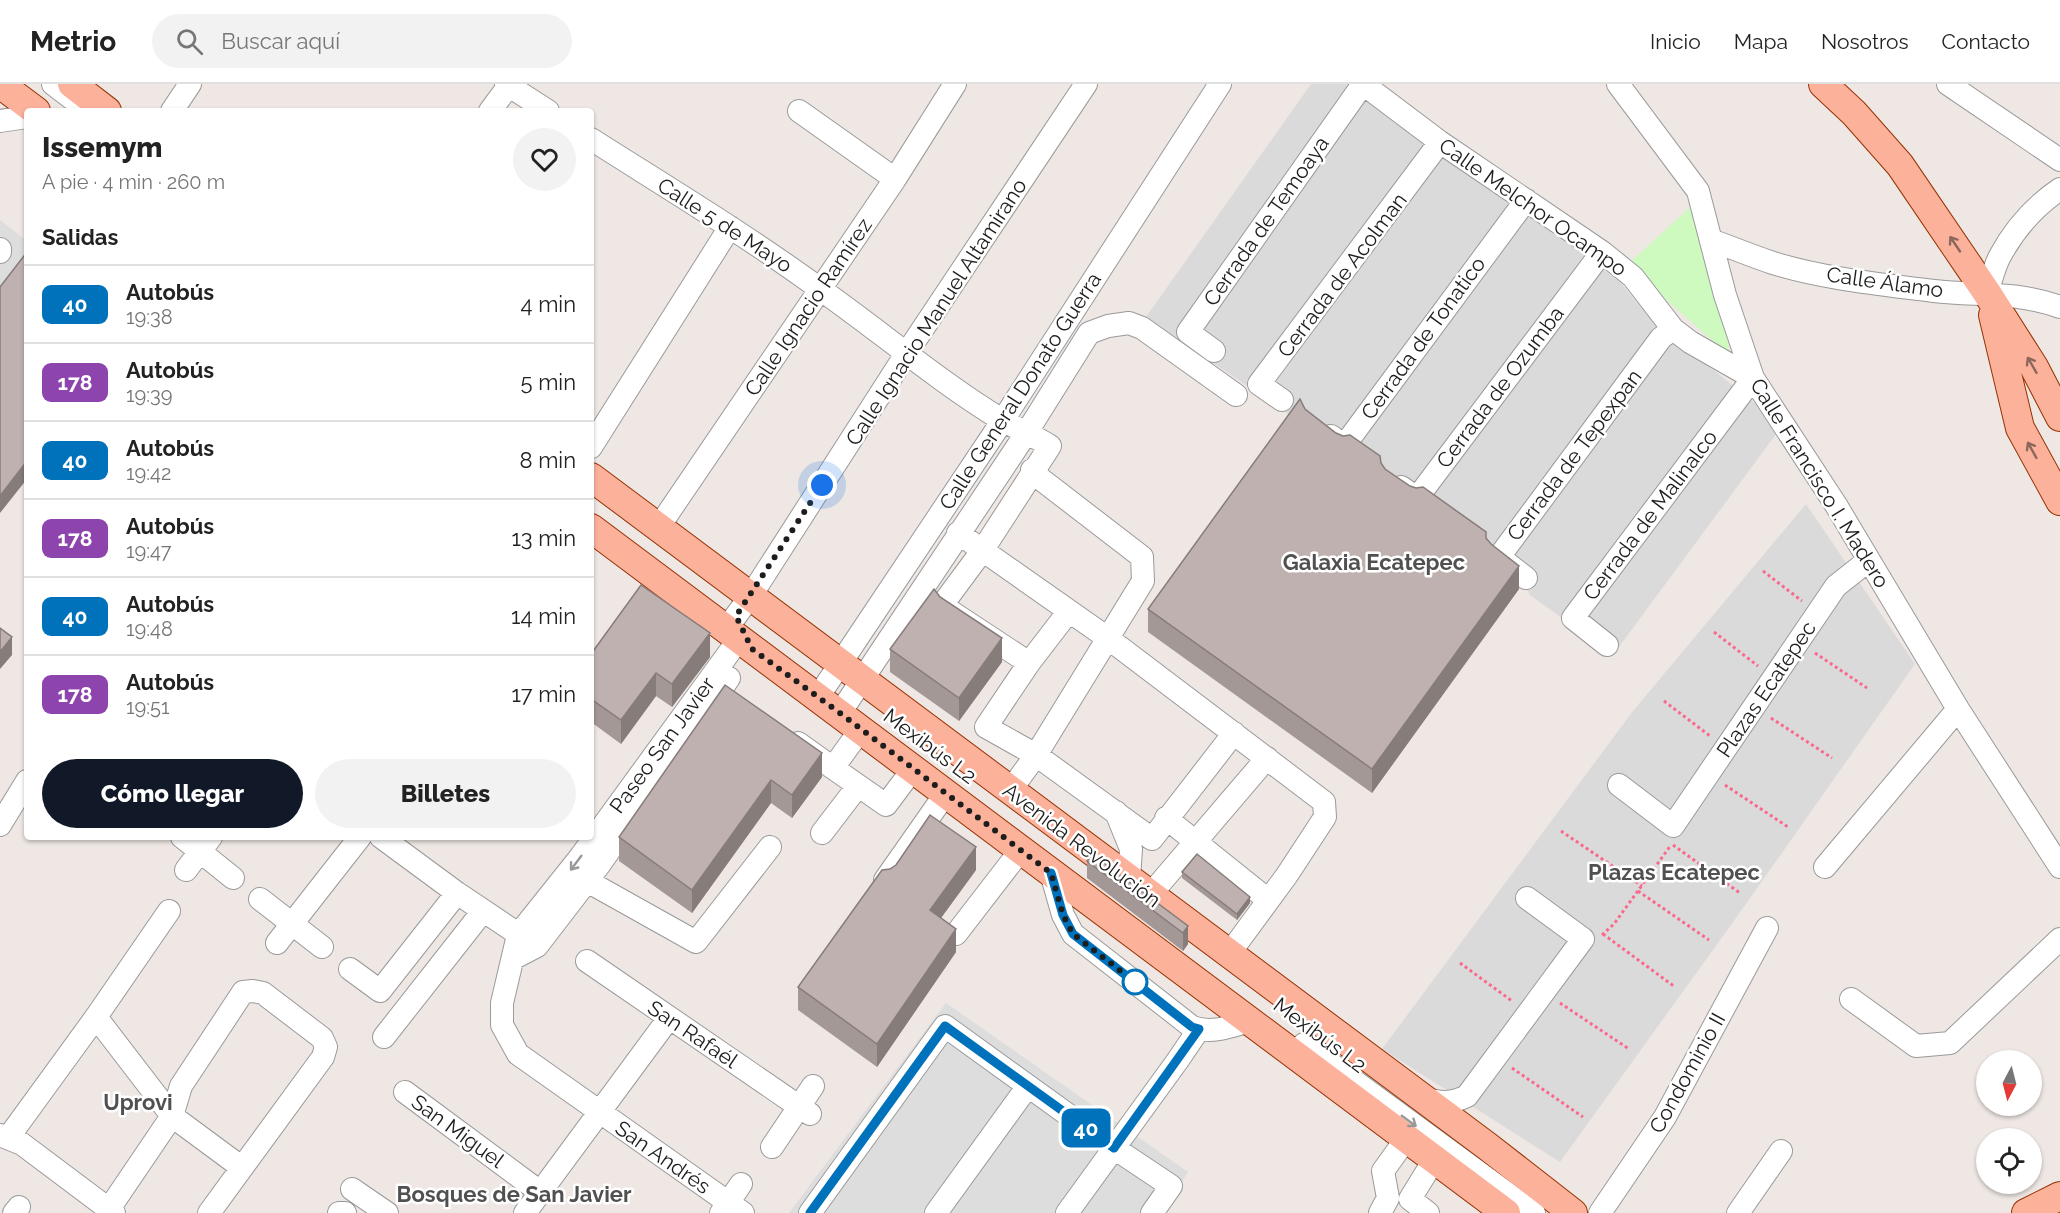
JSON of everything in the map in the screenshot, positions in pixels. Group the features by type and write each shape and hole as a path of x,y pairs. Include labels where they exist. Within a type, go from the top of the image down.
{"main road":[{"path":"0,84 32,108"},
{"path":"72,84 103,108"},
{"path":"1823,84 1854,113 1900,165 1988,293 2034,367 2060,417"},
{"path":"1988,293 2020,428 2060,501"},
{"name":"Avenida Revolución","path":"594,479 658,528 740,624 842,693 913,769 1506,1213"},
{"name":"Avenida Revolución","path":"594,530 842,693 1010,790 1422,1097 1573,1213"},
{"path":"2026,1213 2060,1196"}],"street":[{"path":"12,84 45,108"},
{"path":"53,84 85,108"},
{"path":"174,108 190,84"},
{"name":"Calle Ignacio Ramírez","path":"658,528 895,179 955,84"},
{"name":"Calle Ignacio Manuel Altamirano","path":"740,624 906,354 1086,84"},
{"name":"Calle General Donato Guerra","path":"842,693 1003,420 1220,84"},
{"name":"Calle Melchor Ocampo","path":"1363,84 1440,142 1602,252 1633,277 1672,329 1752,378"},
{"name":"Cerrada de Temoaya","path":"1214,351 1188,332 1363,84"},
{"name":"Calle Francisco I. Madero","path":"1618,84 1698,191 1713,241 1725,295 1752,378 1836,505 1958,709 2060,867"},
{"path":"1948,84 2060,160"},
{"path":"492,108 508,85 543,108"},
{"path":"799,111 895,179"},
{"path":"0,122 24,118"},
{"name":"Calle 5 de Mayo","path":"594,141 730,227 820,289 906,354 1003,420 1050,446 1032,470"},
{"name":"Cerrada de Acolman","path":"1282,400 1258,384 1440,142"},
{"path":"1988,293 1999,258 2017,230 2044,200 2060,189"},
{"name":"Cerrada de Tonatico","path":"1313,422 1344,446 1526,200"},
{"path":"594,442 730,227"},
{"name":"Calle Álamo","path":"1713,241 1774,263 1852,280 1939,291 1988,293 2041,300 2060,307"},
{"name":"Cerrada de Ozumba","path":"1393,481 1417,498 1602,252"},
{"path":"833,768 842,693 958,533 1027,432 1089,333 1108,326 1129,323 1142,328 1236,395"},
{"name":"Cerrada de Tepexpan","path":"1526,578 1499,557 1661,338 1672,329"},
{"name":"Cerrada de Malinalco","path":"1607,645 1573,618 1752,378"},
{"path":"1010,790 1036,755 1143,581 1142,557 1032,470 982,551 945,601 947,609 1029,663"},
{"path":"594,493 740,624"},
{"path":"594,520 740,624"},
{"path":"958,533 1109,639 1324,802 1325,817 1229,954"},
{"name":"Plazas Ecatepec","path":"1619,785 1673,826 1836,586 1869,560"},
{"path":"1069,612 1029,663 986,728 1036,755 1152,839 1234,733"},
{"name":"Paseo San Javier","path":"598,1111 518,1054 507,1035 502,1025 502,1003 514,958 606,839 730,695 740,624"},
{"name":"Paseo San Javier","path":"527,941 587,881 606,839 740,624"},
{"name":"Mexibús L2","path":"842,693 1014,832 1534,1213"},
{"name":"Mexibús L2","path":"842,693 1560,1213"},
{"path":"1825,867 1958,709"},
{"path":"785,734 886,805 913,769"},
{"path":"1116,812 1131,849 1140,887 1195,843 1267,758"},
{"path":"0,825 24,786"},
{"path":"822,833 858,786"},
{"path":"885,880 946,793"},
{"path":"1166,819 1268,900"},
{"path":"277,943 358,840"},
{"path":"385,840 527,941"},
{"path":"186,870 205,844 233,878"},
{"path":"587,881 696,942 770,847"},
{"path":"956,934 1018,849"},
{"path":"1051,873 1063,915 1073,934 1192,1027 1217,1031 1250,1022"},
{"path":"350,969 380,991 457,893"},
{"path":"1422,1097 1439,1103 1452,1102 1467,1095 1544,992 1593,937 1527,898"},
{"path":"260,899 322,947"},
{"path":"169,911 96,1017 4,1137 22,1144 111,1211 171,1116 181,1086 253,993 322,1038 326,1047 323,1057 209,1213"},
{"path":"384,1037 483,911"},
{"name":"Condominio II","path":"1600,1213 1665,1117 1767,928"},
{"path":"1851,999 1916,1046 1950,1043 2060,939"},
{"name":"San Rafaél","path":"587,961 805,1110"},
{"path":"96,1017 171,1116 242,1167"},
{"path":"537,1205 598,1111 669,1018"},
{"path":"810,1213 945,1026 1114,1148 1172,1186 1152,1213"},
{"path":"1067,1213 1199,1029"},
{"path":"772,1147 805,1110 813,1086"},
{"path":"936,1213 1028,1086"},
{"name":"San Miguel","path":"405,1092 537,1205"},
{"path":"1467,1095 1476,1128 1487,1146"},
{"name":"San Andrés","path":"598,1111 731,1210 741,1184"},
{"path":"1380,1213 1388,1198 1383,1171 1406,1139"},
{"path":"1738,1213 1781,1151"},
{"path":"1428,1213 1410,1199 1434,1160"},
{"path":"352,1189 387,1213"},
{"path":"339,1213 345,1213"}],"path":[{"path":"1763,571 1818,612"},
{"path":"1714,632 1773,678"},
{"path":"1798,642 1867,688"},
{"path":"1664,701 1726,748"},
{"path":"1754,707 1832,758"},
{"path":"1708,774 1788,827"},
{"path":"1561,831 1642,886"},
{"path":"1675,987 1593,937 1614,924 1671,844 1740,893"},
{"path":"1638,891 1709,940"},
{"path":"1460,963 1528,1013"},
{"path":"1544,992 1629,1049"},
{"path":"1496,1056 1583,1117"}],"shaded area":[{"path":"1311,84 1351,84 1483,175 1620,282 1649,317 1782,426 1613,655 1530,595 1524,582 1300,422 1146,317"},
{"path":"0,220 24,239 24,268 0,298"},
{"path":"1806,504 1915,664 1560,1162 1382,1049 1633,711"},
{"path":"946,1003 1188,1172 1162,1213 789,1213"}],"green space":[{"path":"1696,202 1731,357 1627,265"}],"building":[{"path":"24,256 24,465 0,496 0,287"},
{"path":"1300,399 1305,409 1336,433 1343,436 1350,435 1380,456 1385,469 1410,486 1423,487 1486,532 1486,538 1491,544 1519,566 1372,769 1148,609"},
{"path":"641,585 710,633 672,684 656,673 621,720 594,701 594,650"},
{"path":"934,589 940,597 1002,638 959,698 890,649"},
{"path":"0,628 12,637 0,652"},
{"path":"725,685 822,753 792,795 771,780 692,890 619,837"},
{"path":"930,815 976,847 930,910 956,929 877,1044 798,987 882,870 896,865"},
{"path":"1092,854 1188,926 1183,933 1087,861"},
{"path":"1197,854 1250,897 1237,914 1182,872"}],"bus line":[{"name":"40","path":"810,1213 945,1026 1114,1148 1178,1060 1199,1029 1192,1027 1073,934 1063,915 1051,873"}],"district":[{"name":"Galaxia Ecatepec","path":"1374,562"},
{"name":"Plazas Ecatepec","path":"1674,872"},
{"name":"Uprovi","path":"138,1102"},
{"name":"Bosques de San Javier","path":"514,1194"}],"route":[{"path":"822,485 736,616 752,649 1051,873 1063,915 1073,934 1135,982"}]}
